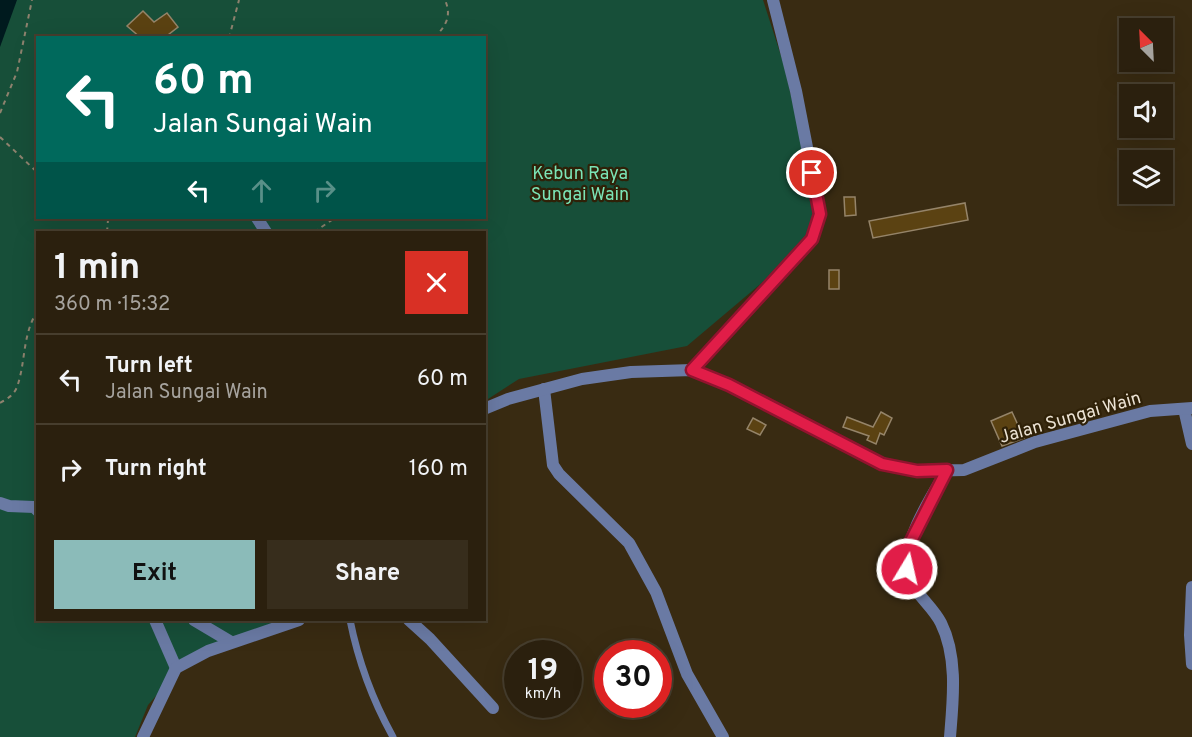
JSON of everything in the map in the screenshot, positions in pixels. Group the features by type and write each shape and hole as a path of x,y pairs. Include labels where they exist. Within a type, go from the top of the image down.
{"street":[{"path":"692,370 812,239 820,214 796,91 773,0"},
{"name":"Jalan Sungai Wain","path":"486,408 508,399 582,379 631,372 692,370 729,385 882,464 917,471 964,470 1035,442 1150,411 1188,409"},
{"path":"544,390 553,465 559,474 629,543 656,592 687,674 723,737"},
{"path":"1188,409 1192,444"},
{"path":"947,470 910,543 907,569 917,593 940,622 948,644 952,667 950,737"},
{"path":"0,503 36,509"},
{"path":"1192,587 1190,635 1192,664"},
{"path":"155,621 176,668"},
{"path":"196,621 231,642"},
{"path":"143,737 176,668 208,651 295,621"},
{"path":"410,621 430,639 493,708"}],"lane":[{"path":"350,621 378,711 393,737"}],"path":[{"path":"0,113 17,72 32,0"},
{"path":"230,36 239,0"},
{"path":"436,36 447,21 449,10 445,0"},
{"path":"0,137 36,171"},
{"path":"96,219 108,220 107,231"},
{"path":"316,231 334,219"},
{"path":"0,403 10,397 17,388 22,351 31,320 36,313"}],"green space":[{"name":"Kebun Raya Sungai Wain","path":"0,0 763,0 784,65 822,232 687,346 519,379 486,400 486,231 36,231 36,621 285,621 195,652 148,705 135,737 0,737"}],"water":[{"path":"0,0 17,0 0,47"}],"building":[{"path":"143,11 154,22 167,13 178,27 167,36 139,36 127,26"},
{"path":"844,197 855,197 856,215 845,216"},
{"path":"965,203 968,220 873,238 869,221"},
{"path":"829,270 839,270 839,289 829,289"},
{"path":"881,412 892,418 884,435 880,433 876,444 867,440 869,436 843,427 847,417 873,427"},
{"path":"1012,412 1024,438 1002,446 991,421"},
{"path":"753,418 766,425 760,435 747,429"}],"route":[{"path":"812,173 820,214 812,239 692,370 729,385 882,464 917,471 947,470 924,511 910,543 907,569"}]}
